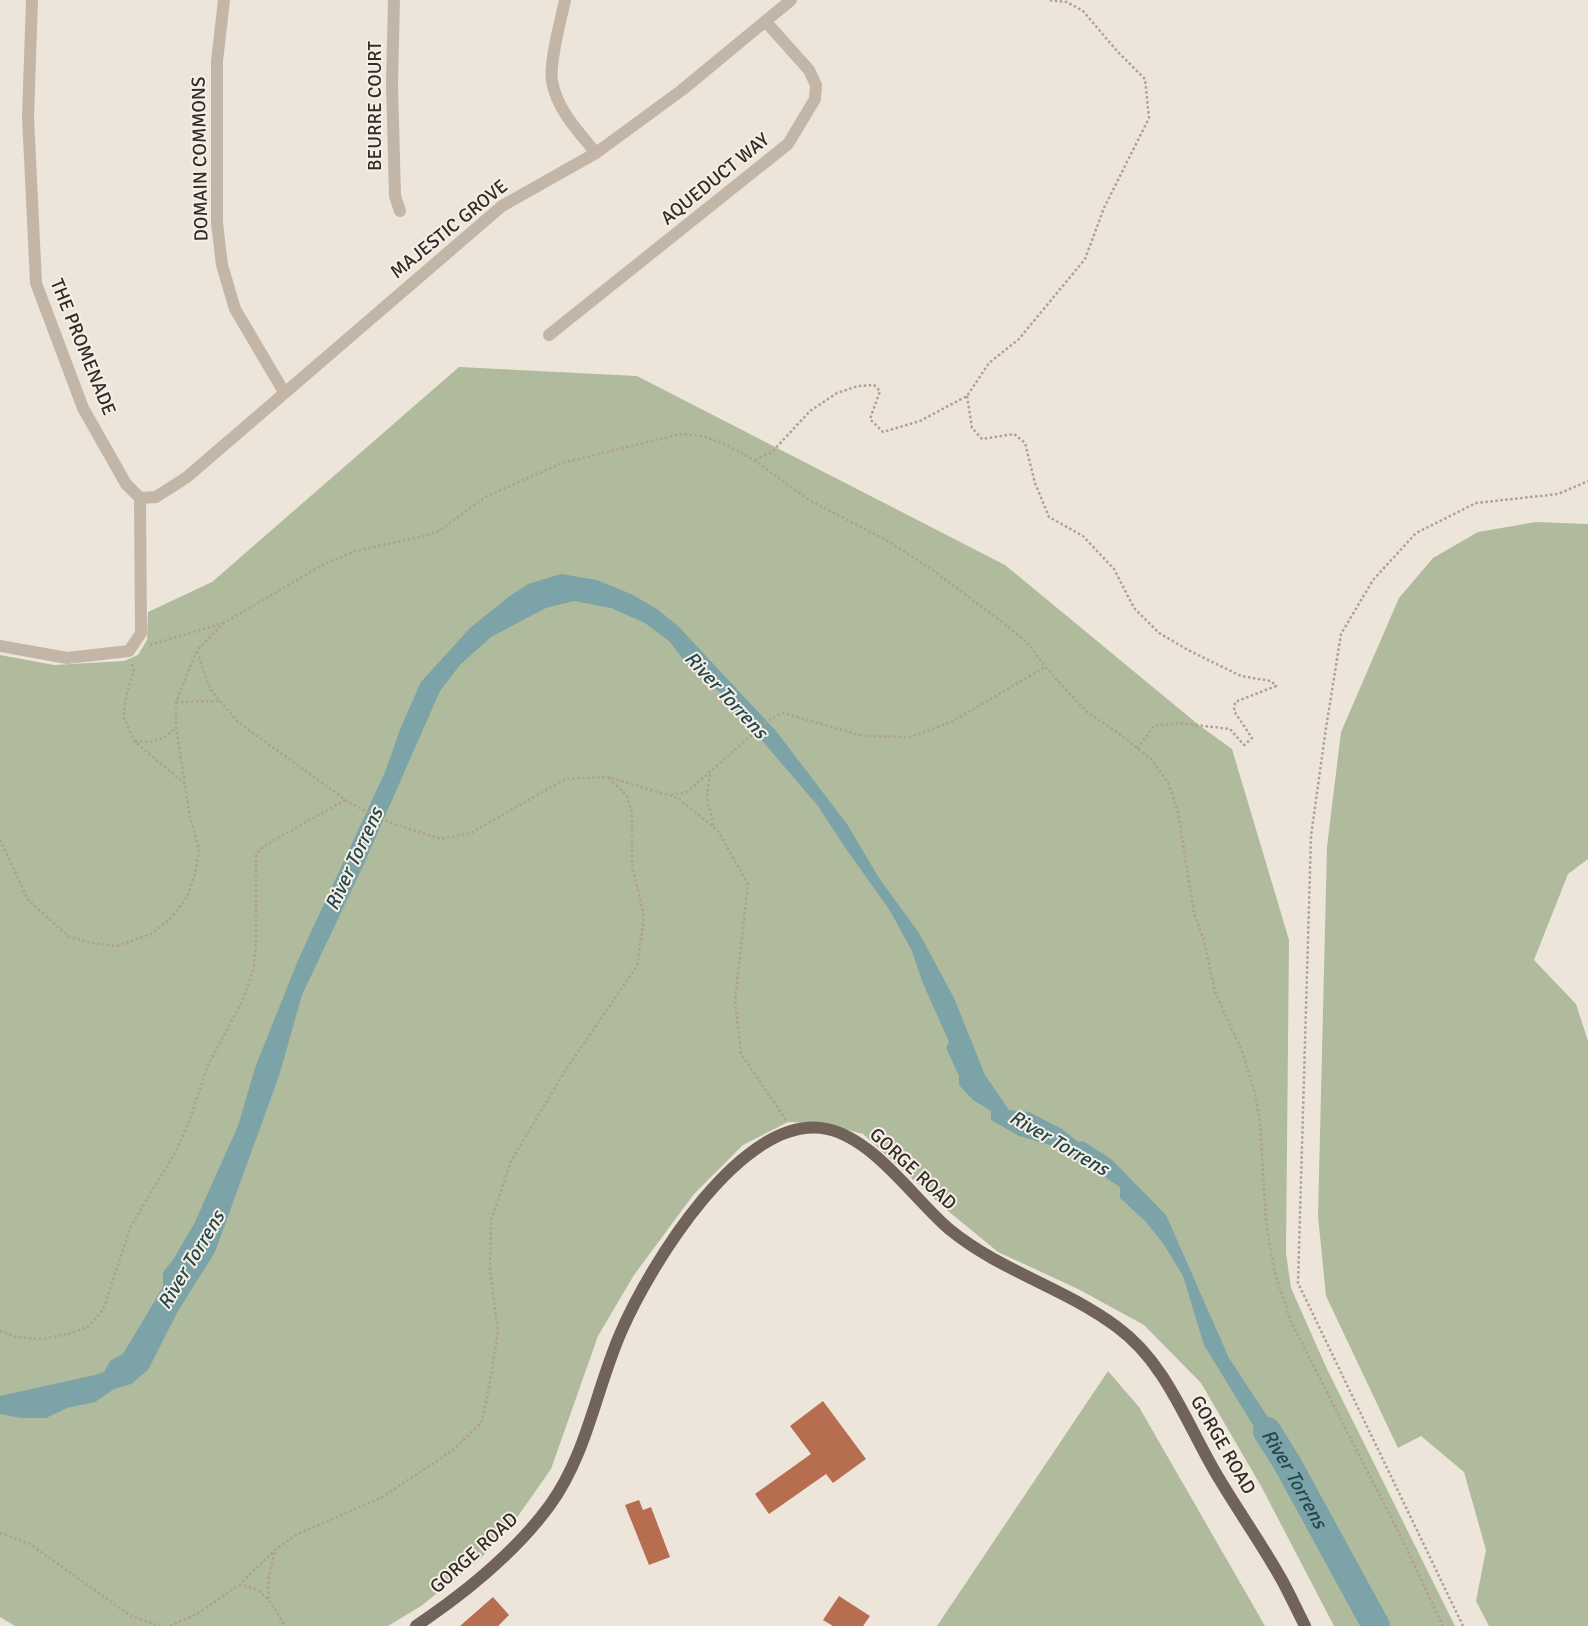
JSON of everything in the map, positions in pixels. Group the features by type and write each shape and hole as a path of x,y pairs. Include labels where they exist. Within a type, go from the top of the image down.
{"main road":[{"name":"GORGE ROAD","path":"416,1626 480,1579 519,1541 550,1505 580,1451 605,1369 622,1328 667,1249 723,1176 748,1152 773,1137 793,1130 810,1127 845,1134 873,1153 920,1202 962,1239 1001,1264 1102,1317 1129,1336 1147,1355 1169,1386 1214,1471 1283,1581 1305,1626"}],"street":[{"name":"THE PROMENADE","path":"32,0 28,117 36,283 83,408 126,484 140,498"},
{"name":"DOMAIN COMMONS","path":"224,0 217,61 216,224 222,265 235,308 284,392"},
{"name":"BEURRE COURT","path":"394,0 392,84 395,196 400,210"},
{"path":"565,0 552,79 558,100 570,122 596,153"},
{"name":"MAJESTIC GROVE","path":"140,498 156,496 187,477 502,206 596,153 682,90 791,0"},
{"name":"AQUEDUCT WAY","path":"549,336 788,144 815,99 816,85 809,70 766,22"},
{"path":"0,646 68,658 129,651 141,633 140,498"}],"path":[{"path":"754,460 772,452 810,411 837,393 858,386 874,385 880,391 870,419 883,432 920,420 967,396 989,363 1019,339 1085,259 1104,208 1149,118 1145,79 1117,51 1083,11 1067,2 1047,0"},
{"path":"967,396 972,428 982,440 1014,434 1025,443 1035,483 1049,517 1083,536 1114,569 1134,608 1159,633 1188,650 1241,676 1271,681 1276,686 1234,702 1234,712 1252,738 1244,746 1230,729 1178,723 1154,726 1138,748"},
{"path":"186,785 134,741 123,716 134,670 129,651 224,623 324,564 356,551 424,536 439,530 487,496 562,463 680,434 703,436 727,445 754,460 809,500 886,540 930,568 1029,644 1044,667 1086,712 1151,759 1168,782 1178,812 1194,913 1204,941 1215,992 1243,1054 1255,1094 1260,1123 1266,1223 1275,1274 1288,1314 1443,1626"},
{"path":"1463,1626 1298,1283 1311,836 1326,728 1342,634 1373,580 1416,533 1476,503 1558,494 1588,481"},
{"path":"0,840 28,900 43,916 68,936 92,943 117,946 151,934 171,918 187,897 195,874 199,849 190,817 176,727 176,702 197,650 224,623"},
{"path":"197,650 210,689 238,722 345,800 391,823 441,839 471,833 565,780 608,777 678,798 714,828"},
{"path":"671,795 687,792 711,773 769,720 783,713 863,736 911,737 953,721 1044,667"},
{"path":"176,702 220,701"},
{"path":"134,741 153,743 167,737 176,727"},
{"path":"711,773 707,797 714,828 748,884 736,1000 741,1054 793,1130"},
{"path":"170,1626 196,1614 239,1585 275,1550 294,1536 382,1497 452,1451 481,1423 498,1332 490,1271 491,1222 511,1161 565,1071 637,966 644,917 632,864 632,813 626,796 608,777"},
{"path":"0,1331 16,1337 41,1339 69,1334 89,1326 103,1310 132,1226 176,1151 190,1119 208,1065 246,993 253,972 256,943 256,854 264,846 345,800"},
{"path":"0,1533 30,1544 131,1616 160,1626"},
{"path":"269,1601 268,1581 275,1550"},
{"path":"239,1585 259,1590 269,1601 285,1626"}],"green space":[{"path":"459,367 637,376 1005,565 1200,726 1232,749 1289,940 1286,1253 1291,1288 1326,1367 1455,1626 1334,1626 1261,1486 1201,1383 1144,1325 1078,1289 998,1252 942,1206 863,1134 821,1123 788,1122 743,1145 694,1194 634,1275 598,1336 551,1469 518,1516 481,1558 421,1606 388,1626 15,1626 0,1617 0,655 54,665 124,661 138,655 147,640 148,612 212,582"},
{"path":"1536,522 1588,524 1588,859 1568,874 1534,960 1576,1004 1588,1041 1588,1626 1489,1626 1476,1601 1486,1550 1464,1472 1421,1436 1398,1448 1326,1296 1318,1216 1327,847 1341,732 1399,598 1433,558 1478,532"},
{"path":"1108,1371 1139,1407 1265,1626 937,1626"}],"water":[{"path":"561,574 597,580 631,594 657,609 678,626 776,731 847,824 879,878 919,933 954,998 985,1075 1009,1110 1029,1112 1062,1129 1078,1142 1083,1141 1111,1159 1166,1215 1229,1358 1302,1469 1273,1458 1204,1345 1183,1276 1163,1243 1145,1221 1120,1198 1120,1187 1073,1156 1053,1146 1019,1136 991,1120 991,1111 973,1100 959,1085 959,1076 946,1048 949,1042 922,981 912,951 889,909 818,806 723,695 685,662 670,642 645,623 611,608 574,601 546,608 491,637 460,665 440,691 363,866 302,995 279,1076 215,1252 178,1311 148,1370 131,1384 114,1389 95,1402 67,1408 46,1418 20,1418 0,1414 0,1396 104,1372 110,1361 123,1354 163,1287 163,1272 173,1260 194,1224 238,1126 255,1068 299,958 385,772 401,727 421,682 470,628 511,595 528,584"}],"building":[{"path":"823,1401 866,1459 833,1483 826,1474 769,1514 755,1494 811,1454 790,1426"},
{"path":"639,1500 643,1510 651,1507 670,1557 649,1565 625,1505"},
{"path":"839,1596 870,1616 863,1626 833,1626 823,1620"},
{"path":"493,1597 509,1615 498,1626 460,1626"}],"waterway":[{"name":"River Torrens","path":"1267,1431 1287,1463 1376,1626"}]}
